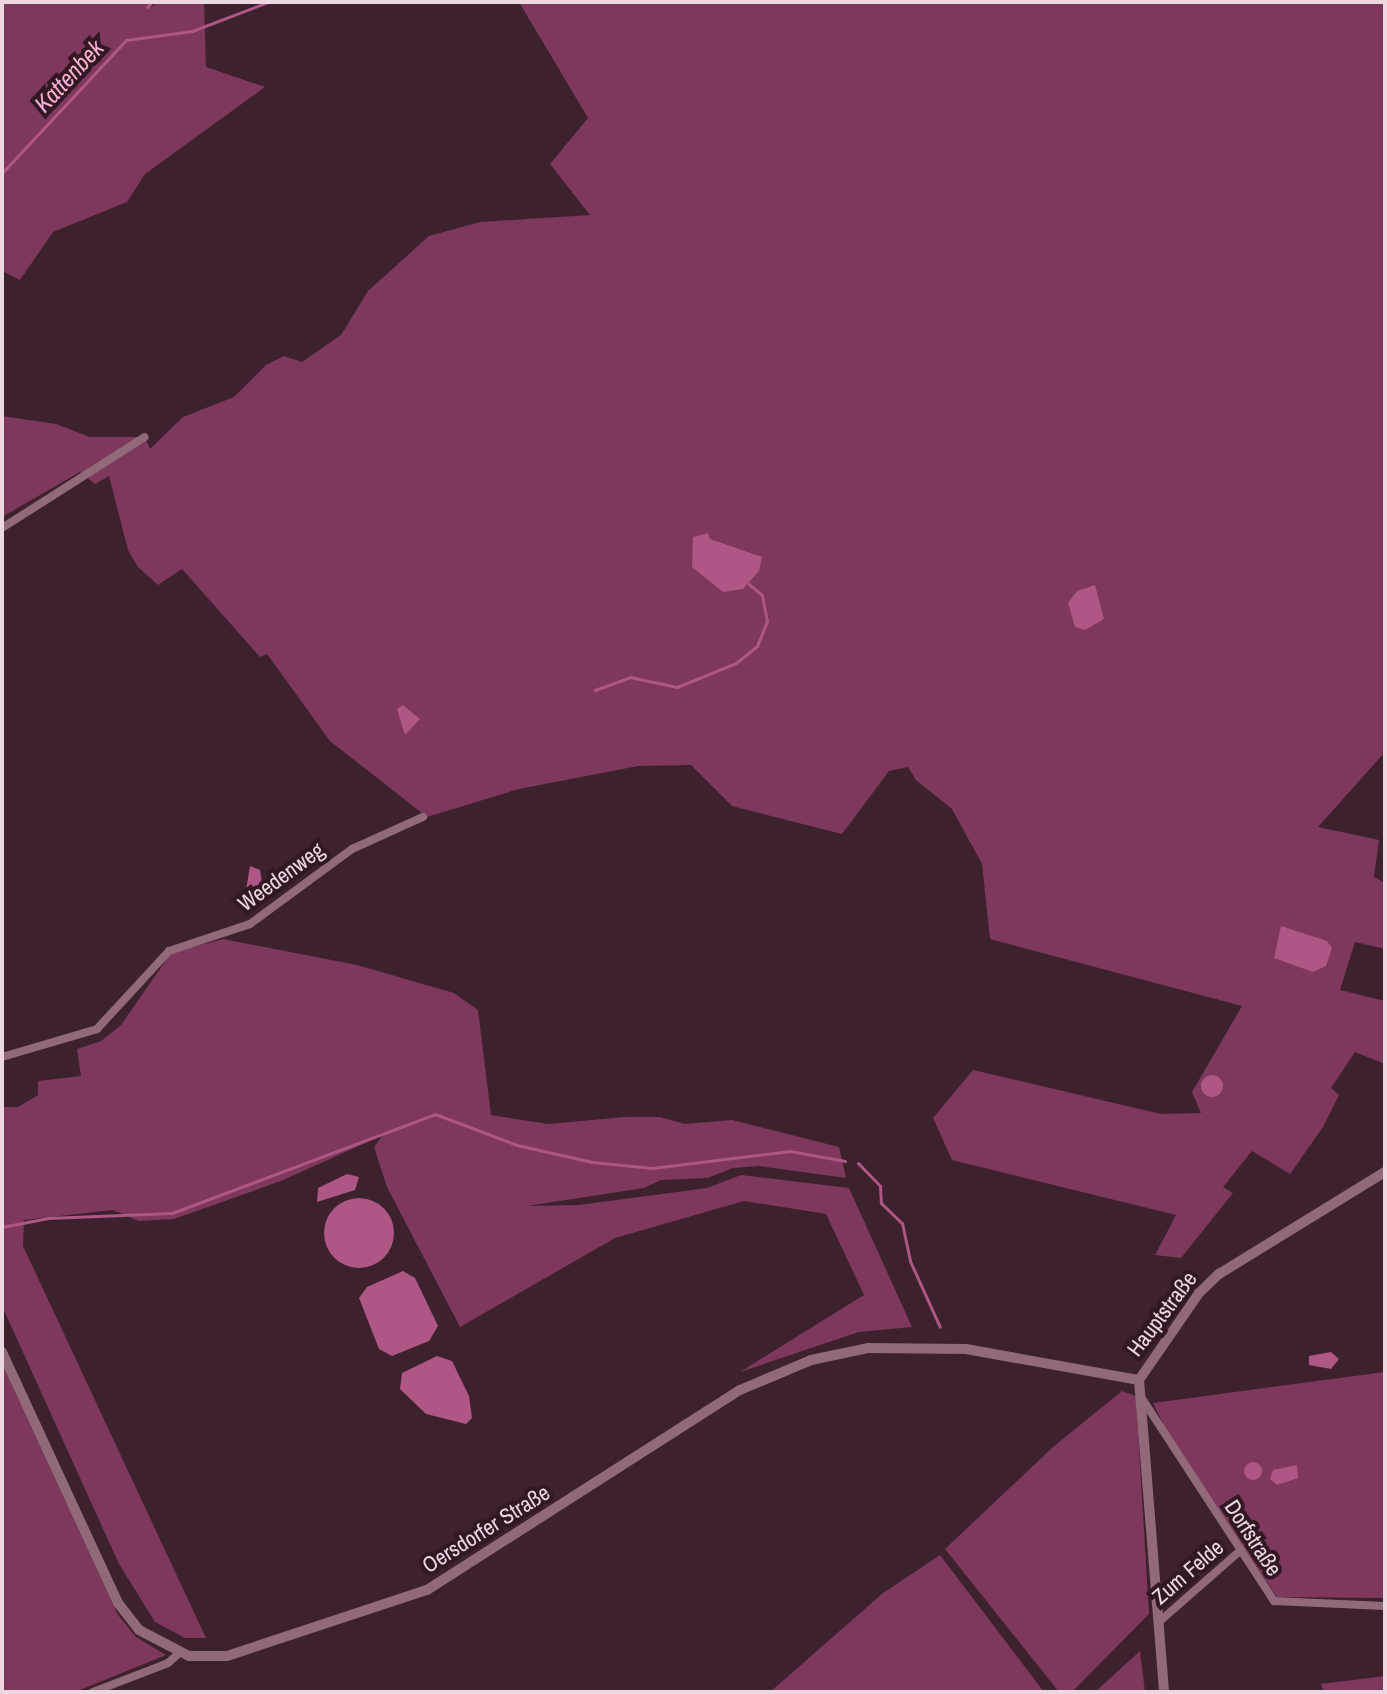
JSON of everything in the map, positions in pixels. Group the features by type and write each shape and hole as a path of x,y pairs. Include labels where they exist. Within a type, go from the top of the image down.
{"street":[{"path":"2,528 145,437"},
{"name":"Weedenweg","path":"2,1057 97,1029 169,951 250,924 352,849 423,817"},
{"name":"Hauptstraße","path":"1164,1692 1139,1380 1199,1293 1219,1274 1385,1172"},
{"name":"Oersdorfer Straße","path":"2,1352 118,1603 139,1630 179,1653 227,1656 427,1590 740,1390 811,1360 868,1348 966,1349 1139,1380"},
{"name":"Dorfstraße","path":"1143,1400 1274,1601 1385,1606"},
{"name":"Zum Felde","path":"1160,1621 1241,1550"},
{"path":"93,1692 168,1663 179,1653"}],"shaded area":[{"path":"2,2 154,2 150,8 158,2 204,2 206,67 265,87 145,174 127,202 53,232 20,280 2,271"},
{"path":"519,2 1385,2 1385,752 1318,827 1379,840 1374,877 1385,883 1385,949 1355,942 1340,990 1385,1001 1385,1064 1355,1052 1331,1088 1339,1095 1323,1127 1290,1174 1252,1151 1223,1187 1233,1193 1181,1258 1155,1255 1176,1215 952,1160 933,1118 973,1070 1161,1114 1201,1113 1192,1092 1242,1006 990,939 982,864 952,809 916,780 908,767 889,771 842,834 732,806 691,765 638,766 519,789 427,817 330,741 267,654 260,657 182,569 158,585 138,567 128,550 109,476 95,484 80,472 2,517 2,416 56,424 90,437 145,437 150,449 183,417 234,397 266,365 284,356 302,362 341,335 368,291 429,236 480,222 590,215 550,164 588,118"},
{"path":"708,533 710,539 762,557 759,571 743,589 723,592 692,567 693,537"},
{"path":"1095,585 1104,619 1085,630 1075,627 1068,603 1077,591"},
{"path":"403,705 420,719 405,735 397,709"},
{"path":"250,866 260,870 262,883 244,902"},
{"path":"1281,926 1327,941 1332,948 1326,966 1313,972 1274,958"},
{"path":"223,939 357,965 454,993 478,1010 491,1115 548,1124 625,1117 660,1117 685,1124 732,1120 839,1147 846,1178 759,1166 733,1168 707,1178 661,1180 644,1188 527,1206 579,1205 707,1188 741,1175 849,1188 912,1327 859,1332 740,1372 864,1295 826,1214 744,1201 615,1238 460,1327 387,1187 374,1147 383,1135 281,1181 174,1219 139,1221 113,1210 24,1220 23,1246 206,1638 185,1638 155,1622 119,1564 2,1306 2,1107 18,1107 38,1095 38,1081 81,1076 77,1049 101,1041 121,1025 171,953"},
{"path":"1212,1075 1220,1078 1223,1086 1220,1094 1212,1097 1204,1094 1201,1086 1204,1078"},
{"path":"347,1174 359,1177 355,1190 317,1202 318,1188"},
{"path":"359,1198 378,1204 388,1214 394,1233 388,1252 378,1262 359,1268 340,1262 330,1252 324,1233 330,1214 340,1204"},
{"path":"403,1271 415,1278 438,1326 429,1341 392,1356 379,1349 359,1298 367,1287"},
{"path":"1331,1352 1339,1359 1331,1369 1309,1365 1309,1356"},
{"path":"437,1356 452,1361 469,1396 472,1418 466,1424 426,1414 400,1389 402,1373"},
{"path":"2,1364 118,1615 136,1637 166,1655 75,1692 2,1692"},
{"path":"1385,1372 1383,1598 1277,1597 1170,1437 1153,1403"},
{"path":"1122,1391 1136,1396 1149,1614 1072,1692 1059,1692 945,1549 1053,1447"},
{"path":"1253,1462 1262,1471 1253,1480 1244,1471"},
{"path":"1297,1465 1298,1478 1277,1485 1270,1479 1273,1470"},
{"path":"940,1555 1044,1692 770,1692 883,1593"},
{"path":"1140,1651 1145,1692 1095,1692"},
{"path":"1385,1676 1385,1692 1324,1692 1321,1684"}],"waterway":[{"path":"147,7 152,2"},
{"name":"Kattenbek","path":"2,173 126,40 192,31 268,2"},
{"path":"595,690 630,677 677,687 736,663 757,646 767,621 762,595 749,584"},
{"path":"2,1227 48,1218 172,1213 435,1114 517,1145 592,1162 652,1168 790,1151 845,1161"},
{"path":"858,1163 880,1186 881,1203 902,1223 910,1261 940,1327"}]}
